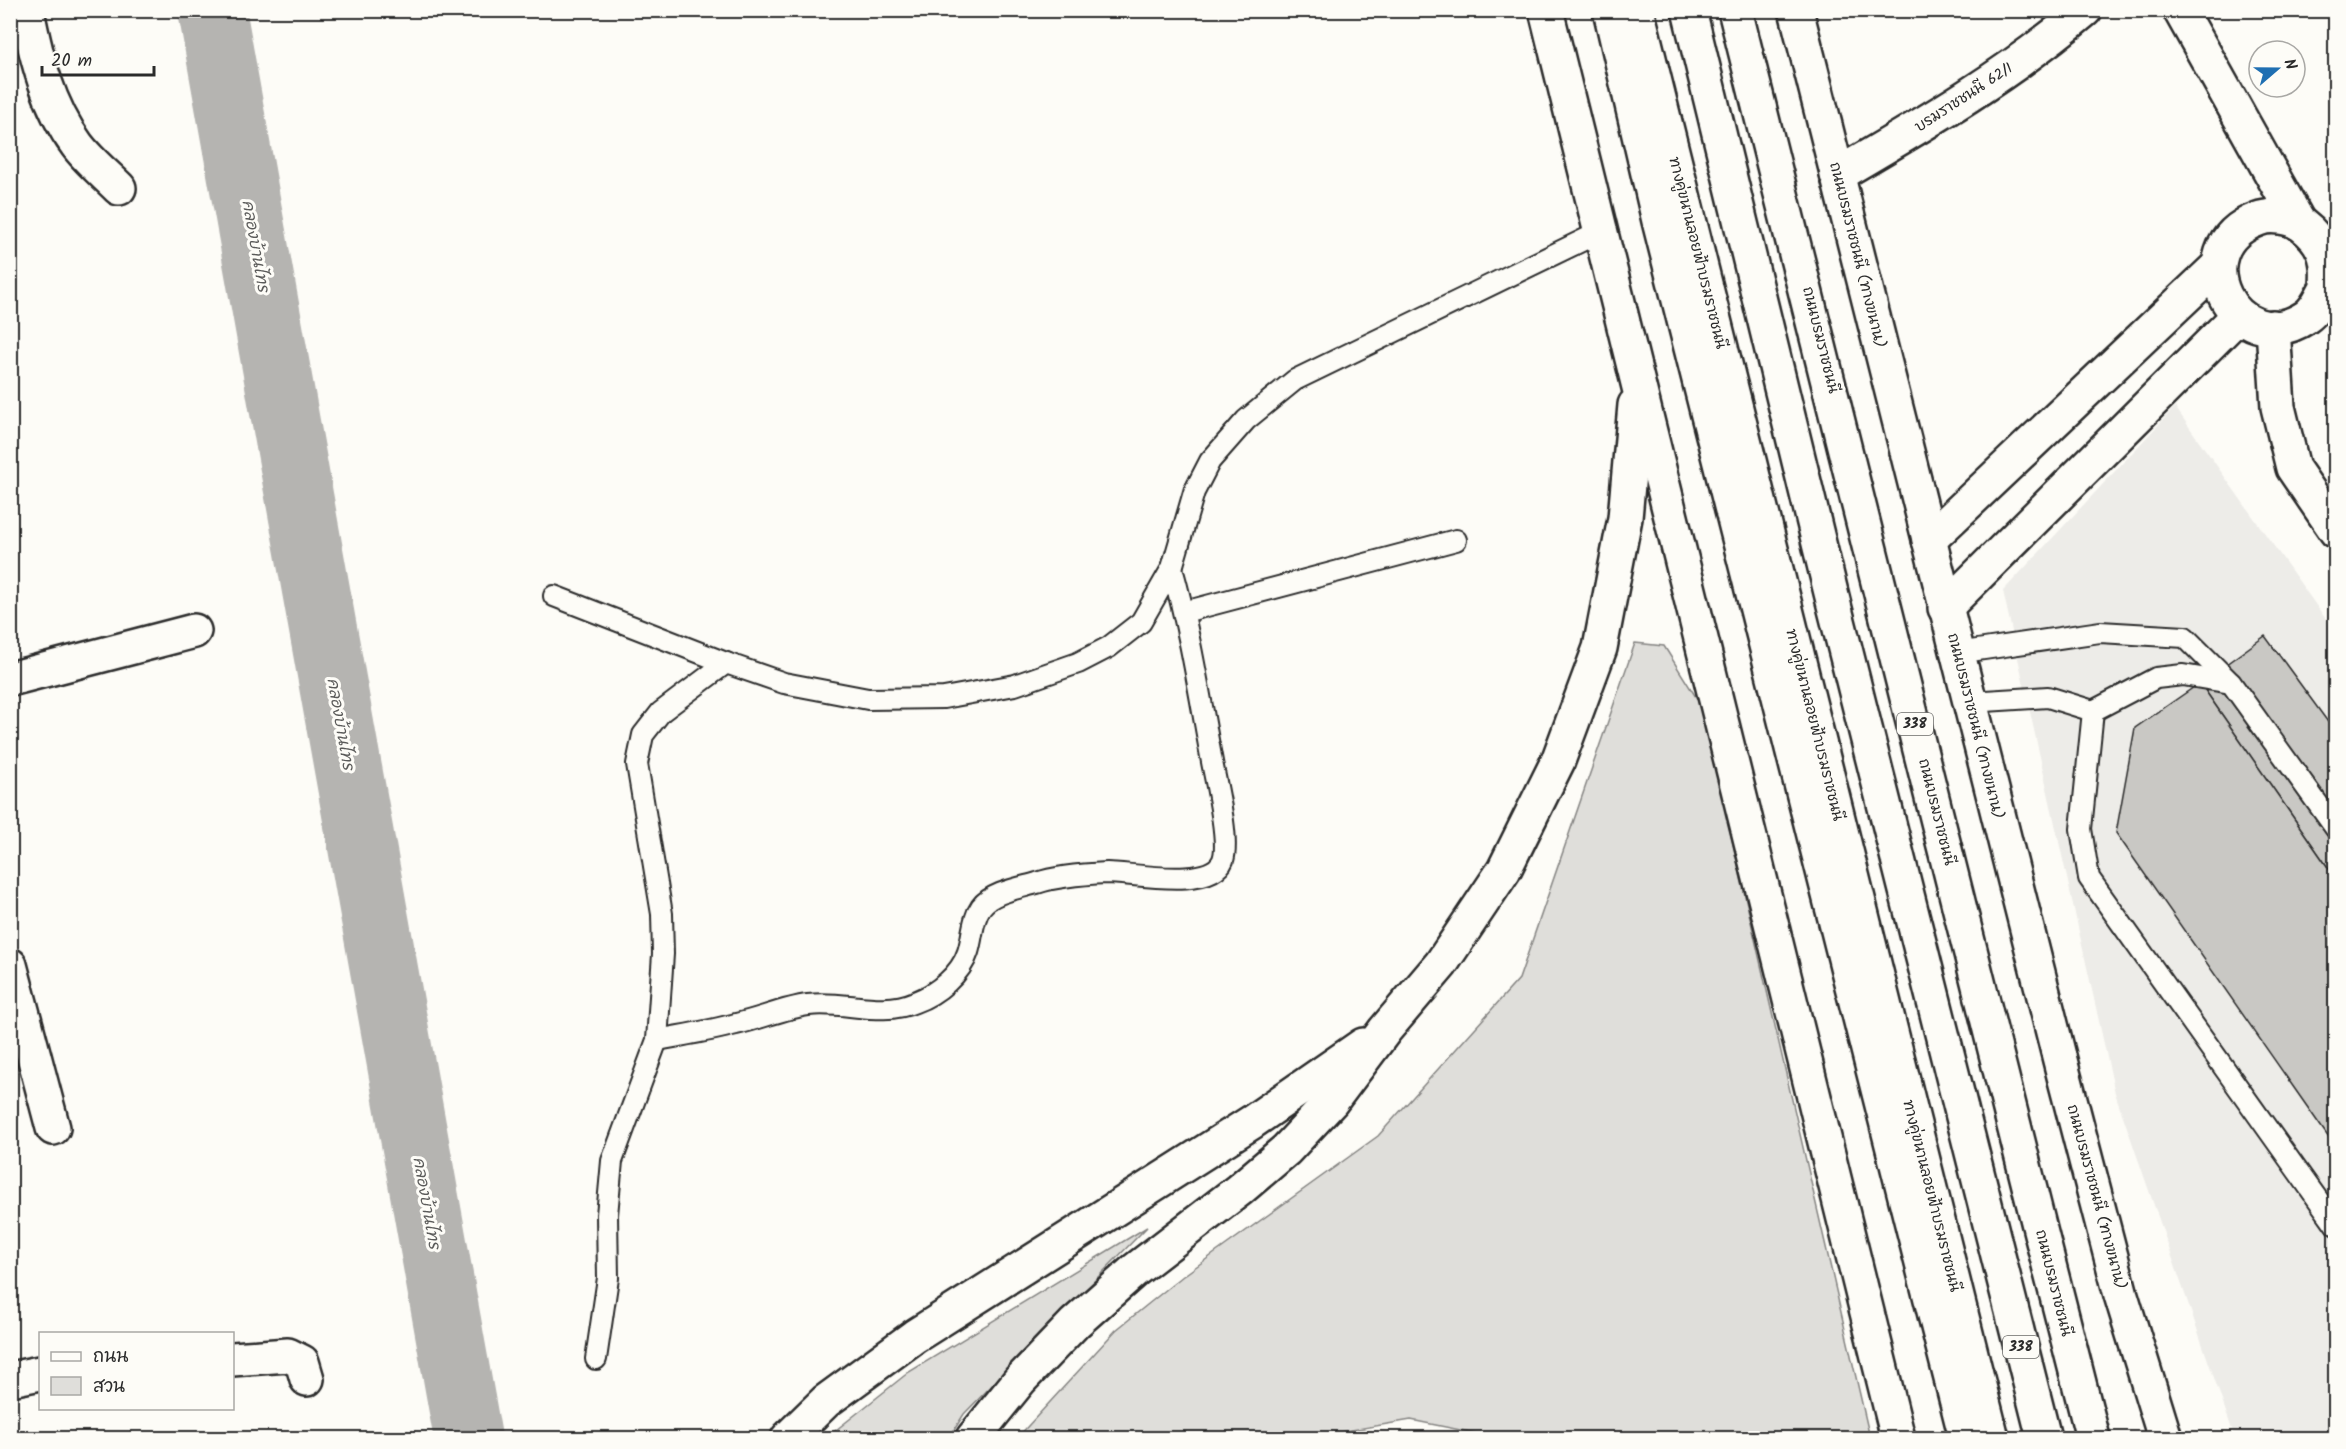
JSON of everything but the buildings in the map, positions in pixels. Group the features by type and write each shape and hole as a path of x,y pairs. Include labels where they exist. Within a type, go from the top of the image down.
{"main road":[{"path":"27,10 42,73 56,109 77,145 119,188"},
{"path":"1546,10 1898,1438"},
{"path":"1610,10 1659,221 1966,1438"},
{"name":"ทางคู่ขนานลอยฟ้าบรมราชชนนี","path":"1637,10 1992,1438"},
{"name":"338","path":"1689,10 1838,620 2044,1438"},
{"name":"ถนนบรมราชชนนี","path":"1735,10 1818,332 2093,1438"},
{"name":"ถนนบรมราชชนนี (ทางขนาน)","path":"1796,10 1945,608 2121,1294 2165,1438"},
{"name":"บรมราชชนนี 62/1","path":"1837,175 1929,122 1979,89 2051,39 2085,10"},
{"path":"2180,10 2299,223"},
{"path":"2264,217 2282,217 2299,223 2313,233 2323,248 2331,281 2320,302 2308,315 2291,325 2273,327 2255,324 2239,315 2226,300 2220,284 2218,266 2223,249 2233,234 2247,223 2264,217"},
{"path":"1929,540 2218,266"},
{"path":"1945,608 2239,315"},
{"path":"2273,327 2278,407 2293,468 2336,531"},
{"path":"973,1438 1020,1380 1075,1323 1135,1270 1239,1190 1286,1150 1331,1102 1385,1030 1441,964 1504,870 1558,761 1600,648 1625,518 1638,379"},
{"path":"10,679 194,631"},
{"path":"11,967 53,1128"},
{"path":"788,1438 826,1401 915,1336 1252,1122 1385,1030"},
{"path":"234,1359 288,1355 302,1362 307,1379"},
{"path":"10,1379 39,1373"}],"lane":[{"path":"554,596 726,663 784,683 868,699 944,698 1015,685 1078,663 1109,647 1141,622 1172,568 1194,492 1209,461 1246,420 1295,380 1602,231"},
{"path":"1184,612 1456,540"},
{"path":"657,1040 735,1025 806,1005 831,1003 893,1009 916,1002 944,985 960,968 968,952 974,920 982,905 999,894 1044,880 1106,873 1195,878 1216,868 1222,860 1224,844 1220,805 1184,612 1172,568"},
{"path":"1957,653 2100,632 2185,637 2231,683 2336,829"},
{"path":"596,1359 608,1278 607,1215 612,1161 657,1040 663,954 662,914 637,764 643,735 661,712 726,663"},
{"path":"1969,702 2048,698 2093,711 2156,678 2183,675 2231,683"},
{"path":"2093,711 2082,829 2089,878 2336,1225"}],"shaded area":[{"path":"2175,407 2335,632 2335,1438 2235,1438 2115,1093 2003,591"}],"green space":[{"path":"1635,643 1664,646 1701,705 1870,1438 1500,1438 1411,1420 1304,1438 1017,1438 1116,1330 1183,1276 1378,1136 1519,979"},
{"path":"1147,1227 964,1414 949,1438 826,1438 909,1372"}],"waterway":[{"name":"คลองบ้านไทร","path":"212,10 468,1438"}]}
